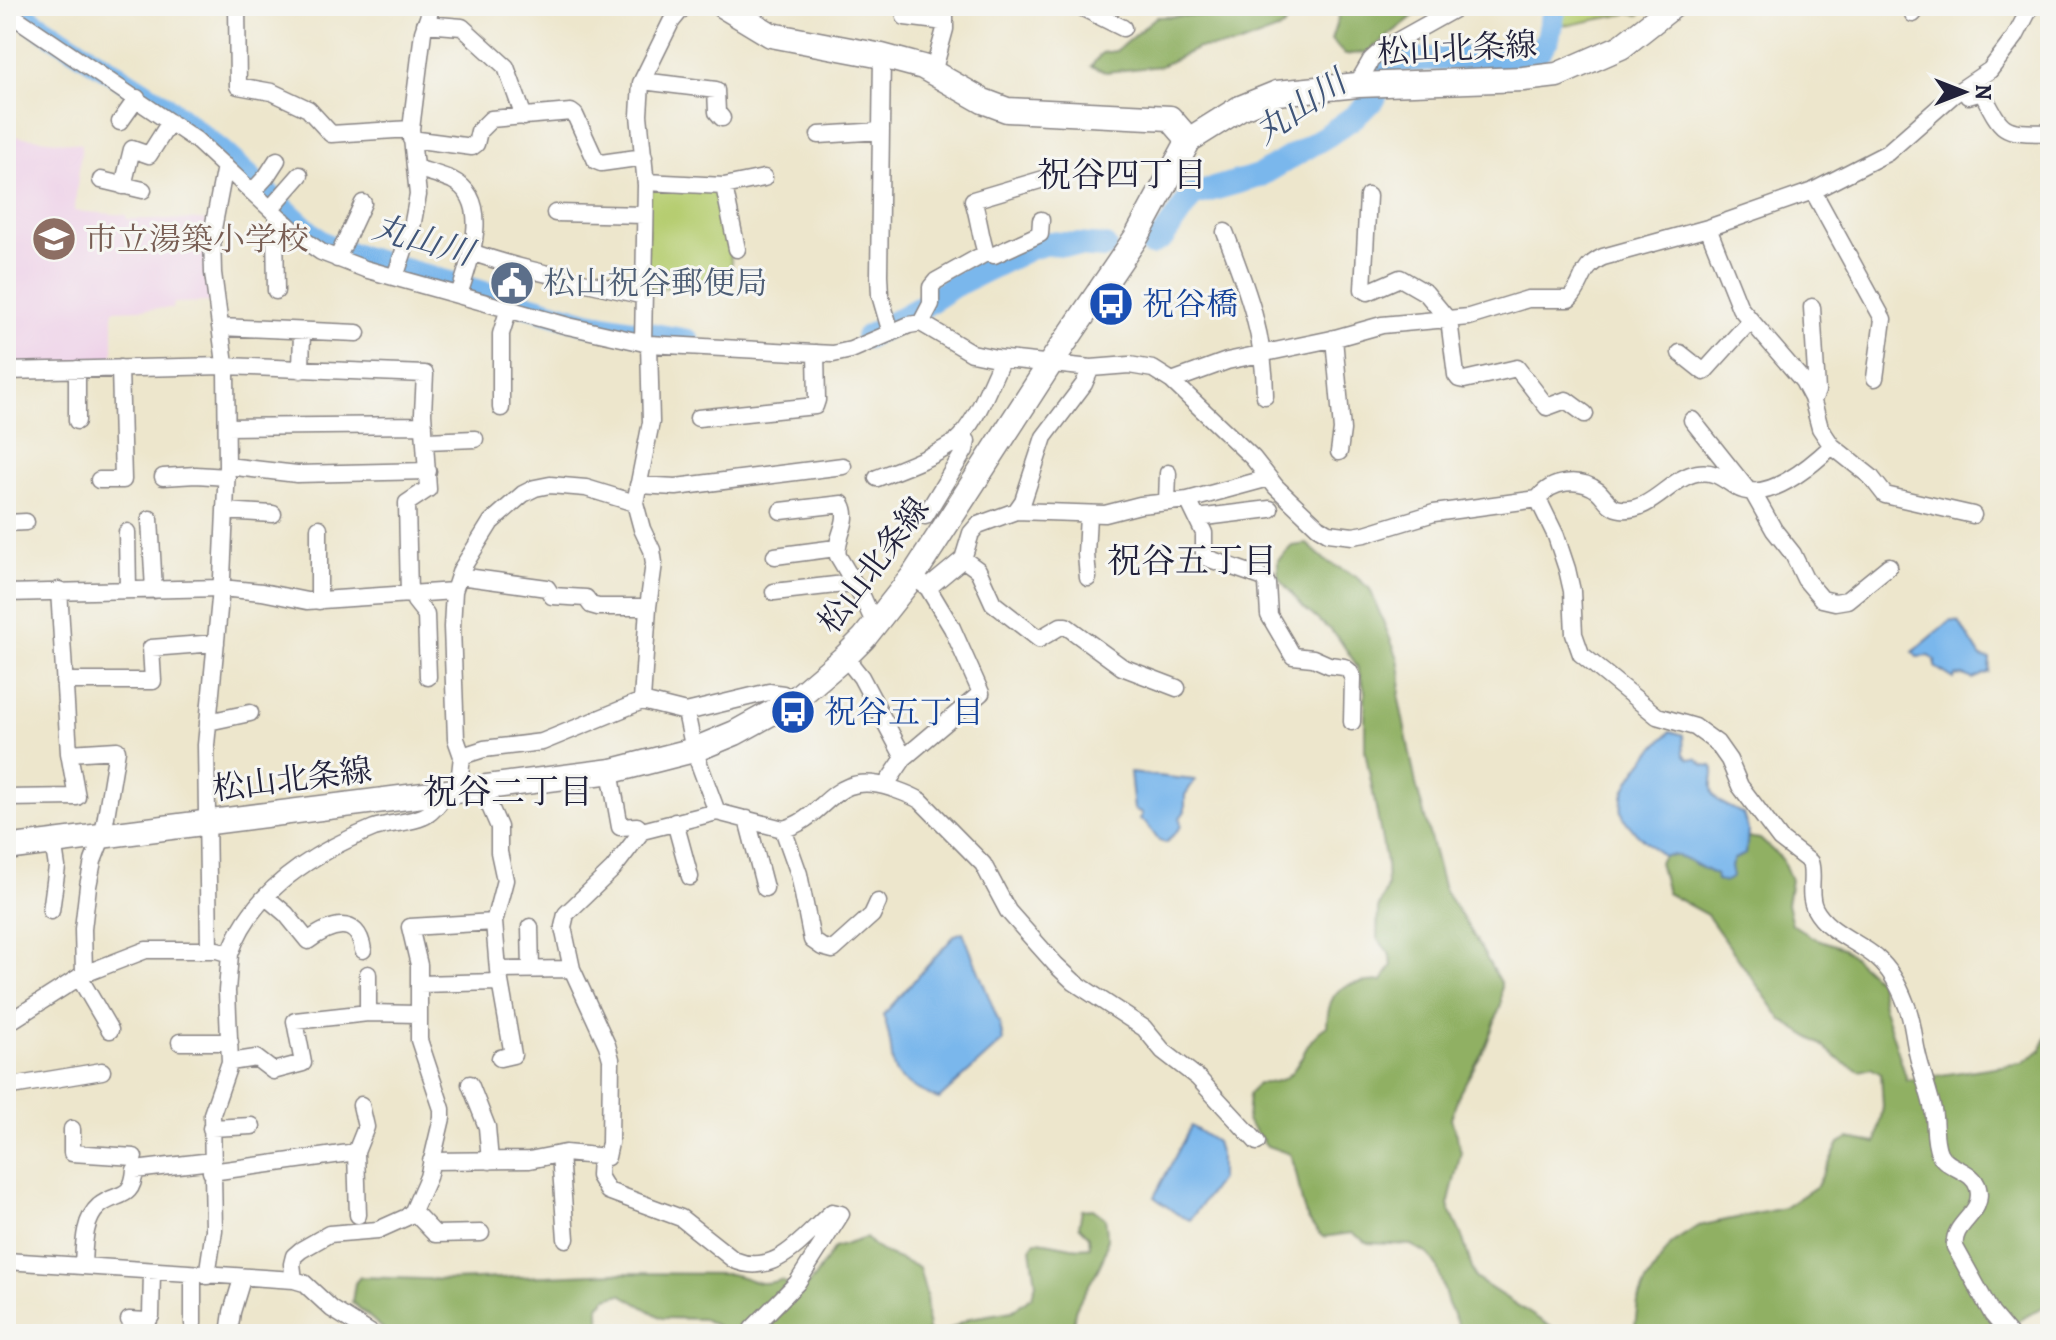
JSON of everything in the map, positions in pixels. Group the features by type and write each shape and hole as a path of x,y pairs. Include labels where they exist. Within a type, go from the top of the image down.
{"main road":[{"name":"松山北条線","path":"6,848 610,771 694,750 735,733 793,701 845,657 920,582 1050,364 1137,236 1189,140 1262,97 1294,90 1557,75 1621,47 1673,6"},
{"path":"739,10 771,35 882,56 933,73 983,101 1007,110 1170,118 1189,140"}],"street":[{"path":"237,6 238,86 272,92 308,109 331,134 411,134 472,147 476,144 479,131 491,119 571,112 596,161 601,163 644,157"},
{"path":"395,277 416,210 418,195 411,134 425,24 432,6"},
{"path":"642,701 654,563 635,503 651,422 644,297 646,182 639,115 642,81 671,22 684,6"},
{"path":"1079,6 1123,28"},
{"path":"1357,86 1371,60 1383,49 1460,6"},
{"path":"1172,381 1227,361 1399,322 1469,317 1528,299 1569,299 1591,262 1708,228 1813,191 1887,153 1990,70 2003,55 2026,8"},
{"path":"6,12 6,20"},
{"path":"6,12 196,140 225,166 257,187 304,240 321,252 339,255 395,277 461,289 509,308 645,343 833,354 921,323 972,353 1002,359 1091,368 1142,365 1172,381 1253,458 1318,527 1340,535 1365,534 1464,507 1538,499 1549,486 1574,482 1596,489 1610,506 1619,510 1657,498 1687,476 1711,472 1738,489 1751,491 1783,482 1806,471 1832,446"},
{"path":"905,17 945,14 933,73"},
{"path":"425,24 457,24 506,67 524,117"},
{"path":"882,56 880,295 891,332"},
{"path":"642,81 716,90 717,112 722,118"},
{"path":"1964,88 1968,96 1982,92 2003,129 2050,133"},
{"path":"120,122 137,98"},
{"path":"123,186 132,149 149,155 170,122"},
{"path":"819,135 881,131"},
{"path":"257,187 277,160"},
{"path":"209,949 205,822 208,722 221,588 227,472 225,366 213,273 212,234 225,166"},
{"path":"416,168 453,180 464,189 475,218 471,252 461,289"},
{"path":"276,291 277,208 300,175"},
{"path":"646,182 724,186 764,178"},
{"path":"986,253 981,238 981,222 973,200 1047,178"},
{"path":"101,180 143,190"},
{"path":"724,186 737,249"},
{"path":"1813,191 1883,319 1875,378"},
{"path":"1368,196 1363,289 1368,292 1400,278 1426,293 1447,320 1459,379 1517,368 1547,407 1566,400 1585,414"},
{"path":"339,255 363,203"},
{"path":"555,213 645,215"},
{"path":"921,323 936,281 986,253 994,255 1040,234 1041,220"},
{"path":"1708,228 1734,294 1750,321 1788,362 1813,400 1820,428 1832,446 1871,477 1885,495 1973,515"},
{"path":"1225,232 1250,297 1263,352 1265,396"},
{"path":"471,252 519,269 567,277 644,297"},
{"path":"1812,307 1817,391 1813,400"},
{"path":"501,408 501,334 509,308"},
{"path":"1680,353 1704,372 1750,321"},
{"path":"220,327 357,333"},
{"path":"301,370 302,331"},
{"path":"1334,338 1341,404 1339,452"},
{"path":"698,418 815,406 816,353"},
{"path":"877,478 920,460 962,436 1002,359"},
{"path":"6,371 225,366 425,374 422,391 428,489 407,503 411,594 426,615 428,677"},
{"path":"99,480 123,480 120,368"},
{"path":"1016,511 1023,501 1044,437 1084,384 1091,368"},
{"path":"77,369 77,421"},
{"path":"1692,420 1751,491 1774,530 1793,554 1805,579 1822,599 1835,602 1847,600 1889,566"},
{"path":"227,427 425,433 475,439"},
{"path":"925,516 965,450 967,441 962,436"},
{"path":"638,485 676,487 843,466"},
{"path":"163,477 227,472 428,471"},
{"path":"1167,502 1168,473"},
{"path":"885,786 904,758 981,693 952,628 920,582 963,559 971,533 978,525 1016,511 1105,514 1140,505 1188,500 1269,478"},
{"path":"500,1058 513,1055 498,976 494,922 505,880 499,852 499,827 465,788 460,774 462,756 456,739 452,627 457,584 472,550 491,522 508,505 535,488 550,485 586,488 635,503"},
{"path":"1538,499 1556,536 1567,569 1574,634 1581,654 1657,716 1695,727 1717,743 1729,760 1740,786 1780,839 1810,862 1814,909 1822,919 1880,960 1896,983 1913,1022 1915,1046 1933,1109 1935,1141 1939,1152 1945,1162 1972,1176 1977,1185 1978,1205 1974,1214 1958,1229 1955,1247 1992,1314 2009,1334"},
{"path":"1188,500 1204,533 1204,557 1264,578 1269,615 1293,656 1313,658 1349,671 1353,678 1352,722"},
{"path":"781,511 842,504 845,518 836,548 838,556 875,625"},
{"path":"1197,518 1270,509"},
{"path":"225,511 273,514"},
{"path":"1088,515 1088,578"},
{"path":"150,519 154,590"},
{"path":"6,523 26,522"},
{"path":"319,528 319,601"},
{"path":"127,532 128,590"},
{"path":"775,556 836,548"},
{"path":"963,559 978,570 993,603 1039,639 1066,626 1122,667 1177,688"},
{"path":"774,592 853,583"},
{"path":"6,593 221,588 319,601 411,594 457,584 547,588 556,598 586,598 591,605 598,607 648,607"},
{"path":"6,798 77,797 69,753 59,590"},
{"path":"64,681 153,681 151,648 216,643"},
{"path":"845,657 861,677 904,758"},
{"path":"462,756 484,749 542,742 642,701 686,712 769,692 783,694 793,701"},
{"path":"686,712 694,750 717,812"},
{"path":"208,722 250,713"},
{"path":"69,753 117,750 103,835 88,886 81,976 110,1030"},
{"path":"610,771 620,827 637,826 642,831"},
{"path":"431,1161 529,1160 579,1153 607,1157 610,1143 611,1059 572,969 563,927 566,914 613,869 642,831 717,812 783,829 791,827 831,796 859,782 868,781 921,801 976,856 1015,921 1056,965 1074,982 1144,1028 1163,1051 1198,1078 1257,1142"},
{"path":"193,1324 200,1275 214,1230 212,1114 230,1062 227,991 230,954 240,927 295,870 368,831 427,815 465,788"},
{"path":"747,819 765,888"},
{"path":"675,822 690,877"},
{"path":"783,829 799,874 812,940 833,950 872,915 878,902"},
{"path":"51,911 57,867 53,841"},
{"path":"266,897 286,914 308,941 327,929 349,927 361,935 363,950"},
{"path":"294,1280 292,1264 294,1256 301,1250 329,1234 378,1230 407,1217 426,1185 441,1127 442,1109 423,1055 417,1014 419,965 410,927 494,922"},
{"path":"530,927 531,969"},
{"path":"6,1024 81,976 146,950 209,949 230,954"},
{"path":"419,984 498,976 531,969 572,969"},
{"path":"368,974 368,1013"},
{"path":"230,1062 256,1058 273,1071 303,1063 295,1021 368,1013 417,1014"},
{"path":"180,1042 230,1042"},
{"path":"6,1087 102,1071"},
{"path":"470,1084 487,1127 490,1161"},
{"path":"358,1215 356,1152 366,1127 361,1105"},
{"path":"211,1128 252,1126"},
{"path":"72,1129 72,1153 134,1163 212,1166 356,1152"},
{"path":"83,1266 90,1219 100,1205 124,1195 134,1181 134,1140"},
{"path":"560,1154 566,1239"},
{"path":"600,1157 599,1176 608,1191 681,1218 742,1264 776,1262 832,1212 841,1214 797,1283 752,1329"},
{"path":"413,1211 435,1234 481,1233"},
{"path":"6,1261 242,1279 294,1280 304,1283 332,1309 372,1334"},
{"path":"129,1320 148,1321 151,1316 152,1272"},
{"path":"229,1334 242,1279"}],"shaded area":[{"path":"6,135 82,144 74,211 126,215 127,219 206,220 212,302 174,303 173,308 113,310 113,365 6,367"}],"green space":[{"path":"1248,6 1298,6 1283,28 1235,46 1198,48 1161,66 1106,72 1091,66 1102,53 1116,51 1156,17 1241,14"},
{"path":"1349,6 1426,6 1368,52 1345,55 1331,40 1341,9"},
{"path":"1562,6 1651,6 1639,15 1630,13 1569,25 1553,22"},
{"path":"648,186 723,189 732,271 690,287 646,288"},
{"path":"1307,544 1326,561 1355,576 1370,589 1398,658 1401,677 1399,699 1416,784 1444,890 1501,984 1501,1005 1485,1048 1460,1092 1451,1118 1461,1152 1448,1206 1462,1236 1475,1278 1562,1334 1462,1334 1448,1304 1437,1267 1428,1254 1411,1245 1368,1243 1352,1233 1323,1237 1314,1228 1304,1208 1290,1154 1267,1146 1247,1121 1249,1094 1258,1083 1273,1082 1292,1072 1309,1044 1327,1026 1328,1012 1335,994 1349,985 1382,981 1392,965 1389,953 1377,938 1378,909 1387,887 1386,862 1365,750 1365,691 1357,666 1337,636 1304,608 1278,577 1278,560 1292,546"},
{"path":"1747,837 1760,839 1782,859 1791,880 1787,904 1792,924 1812,937 1843,948 1879,981 1883,1005 1907,1080 2022,1063 2041,1050 2050,1028 2050,1303 2015,1323 2013,1334 1634,1334 1638,1302 1646,1282 1672,1243 1698,1226 1784,1208 1817,1186 1839,1143 1848,1138 1876,1143 1883,1107 1881,1074 1871,1068 1860,1071 1843,1063 1782,1020 1707,915 1667,893 1659,862 1663,856 1684,858 1715,874 1746,854"},
{"path":"1093,1209 1105,1218 1107,1245 1100,1266 1076,1308 1073,1334 941,1334 970,1318 1012,1311 1032,1296 1036,1283 1031,1248 1036,1241 1090,1247 1089,1236 1079,1226 1082,1210"},
{"path":"866,1238 884,1253 919,1268 926,1294 928,1331 934,1334 760,1334 814,1278 834,1248"},
{"path":"618,1273 730,1274 759,1283 781,1280 788,1284 737,1330 726,1331 704,1319 662,1318 621,1294 607,1298 599,1306 601,1325 609,1334 389,1334 352,1302 355,1283 360,1277 452,1280"}],"water":[{"path":"1950,621 1959,622 1981,657 1990,659 1989,672 1973,679 1963,675 1954,679 1935,667 1935,660 1929,656 1917,657 1913,652"},
{"path":"1671,731 1683,735 1684,754 1689,759 1696,758 1704,765 1712,766 1712,788 1717,799 1743,814 1748,831 1746,854 1734,859 1731,866 1733,877 1725,882 1716,880 1715,874 1684,858 1663,856 1634,831 1622,810 1622,798 1635,773"},
{"path":"1130,773 1195,780 1185,795 1181,826 1166,843 1159,841 1146,823 1140,820 1142,813 1134,809"},
{"path":"963,932 1000,1025 1003,1041 939,1099 904,1082 897,1074 883,1015 955,935"},
{"path":"1191,1126 1216,1142 1220,1155 1220,1179 1190,1220 1154,1197"}],"waterway":[{"name":"丸山川","path":"14,6 33,22 162,104 222,152 319,241 335,250 588,323 688,341"},
{"name":"丸山川","path":"1151,244 1163,237 1192,195 1259,176 1355,116 1374,99 1390,63 1503,58 1539,51 1548,38 1555,6"},
{"name":"丸山川","path":"867,337 953,286 1030,248 1049,243 1105,247"}],"place":[{"name":"市立湯築小学校","path":"54,239"},
{"name":"松山祝谷郵便局","path":"512,283"},
{"name":"祝谷橋","path":"1111,304"},
{"name":"祝谷五丁目","path":"793,712"}],"district":[{"name":"祝谷四丁目","path":"1122,174"},
{"name":"祝谷五丁目","path":"1192,560"},
{"name":"祝谷二丁目","path":"508,791"}]}
